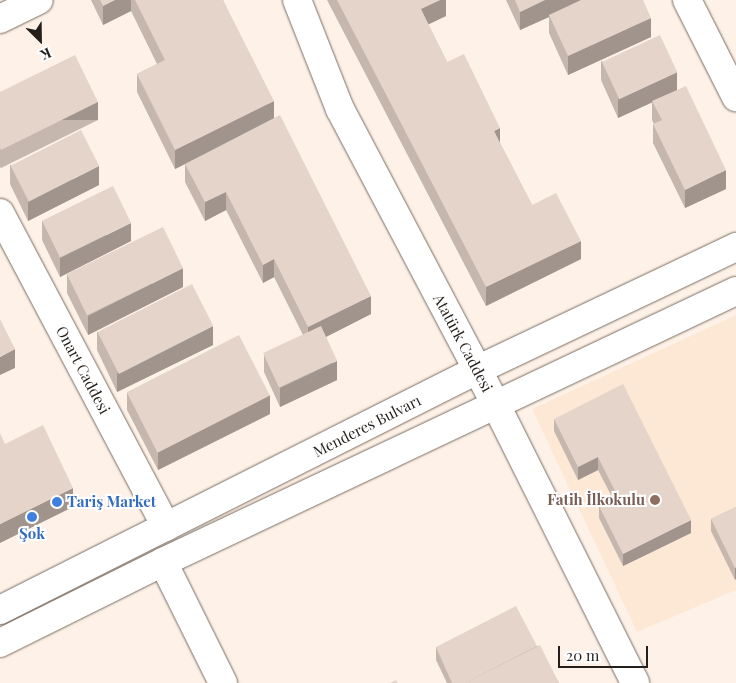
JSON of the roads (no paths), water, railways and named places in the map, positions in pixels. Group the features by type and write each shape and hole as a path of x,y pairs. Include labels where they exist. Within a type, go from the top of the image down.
{"main road":[{"path":"0,20 39,0"},
{"name":"Atatürk Caddesi","path":"297,0 340,109 495,403 634,683"},
{"path":"687,0 736,97"},
{"name":"Onart Caddesi","path":"0,215 166,526"},
{"name":"Menderes Bulvarı","path":"0,610 477,370 736,247"},
{"path":"0,643 162,562 495,403 736,291"},
{"path":"162,562 223,683"}],"place":[{"name":"Fatih İlkokulu","path":"655,500"},
{"name":"Tariş Market","path":"57,502"},
{"name":"Şok","path":"32,517"}]}
